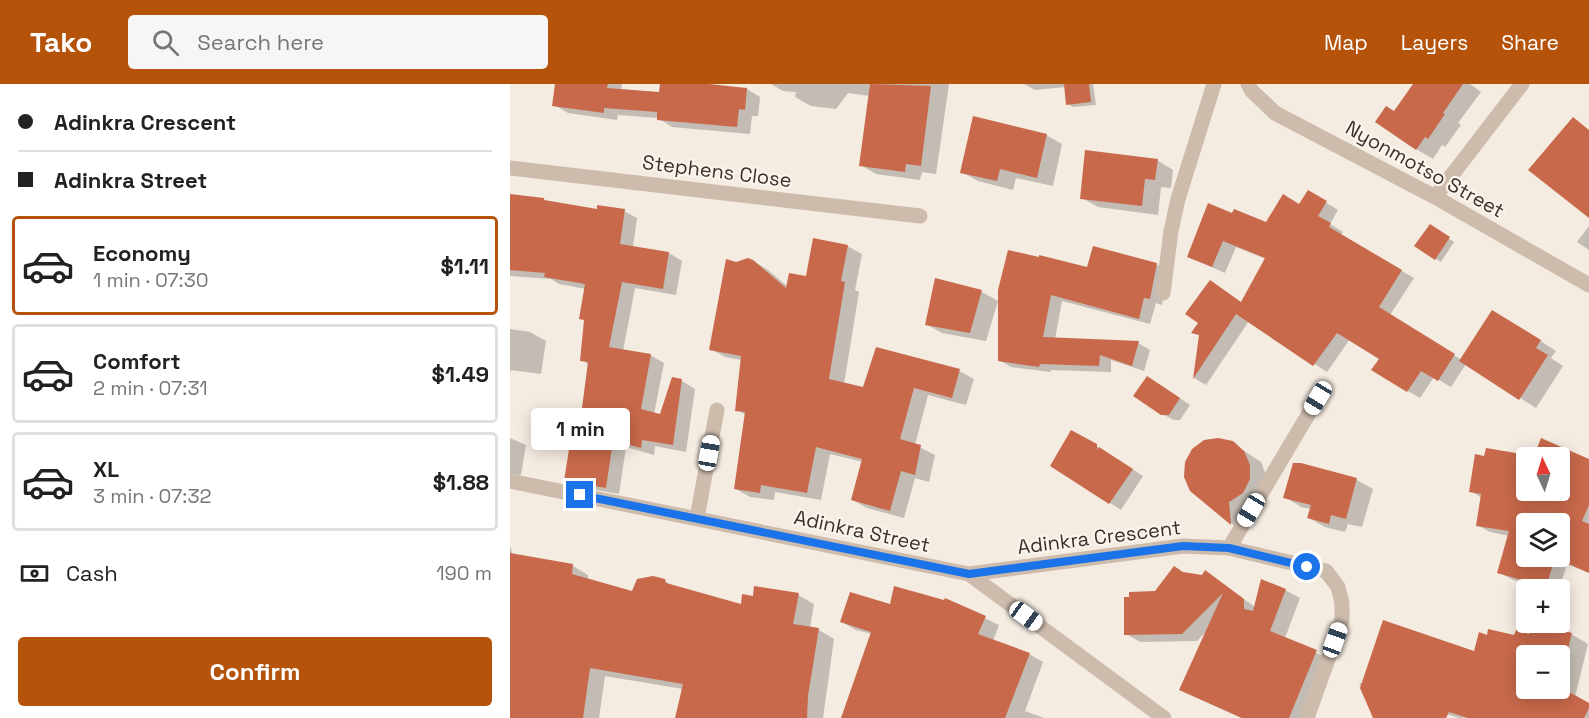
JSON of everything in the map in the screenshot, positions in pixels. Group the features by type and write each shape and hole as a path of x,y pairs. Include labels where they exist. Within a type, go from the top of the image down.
{"street":[{"path":"1163,293 1171,231 1178,199 1214,84"},
{"name":"Nyonmotso Street","path":"1248,84 1251,90 1275,113 1435,197 1589,285"},
{"path":"1435,197 1522,84"},
{"name":"Stephens Close","path":"510,168 920,216"},
{"path":"1229,548 1318,398"},
{"path":"697,518 717,410"},
{"name":"Adinkra Street","path":"510,481 969,574 1164,718"},
{"name":"Adinkra Crescent","path":"969,574 1183,546 1229,548 1326,572 1338,587 1342,603 1342,620 1307,718"}],"building":[{"path":"555,84 608,84 607,88 659,92 660,84 709,84 747,88 745,110 739,109 737,127 657,120 657,112 604,108 604,113 552,106"},
{"path":"870,84 931,86 921,166 906,164 905,172 859,166"},
{"path":"1064,84 1089,84 1091,102 1066,105"},
{"path":"1413,84 1463,84 1428,139 1425,137 1416,150 1375,122 1386,106 1394,111"},
{"path":"973,116 1047,134 1037,178 1000,169 997,181 960,173"},
{"path":"1573,117 1589,130 1589,218 1528,170"},
{"path":"1085,150 1158,159 1155,180 1145,179 1142,206 1080,199"},
{"path":"1308,190 1327,201 1318,216 1331,223 1329,227 1402,270 1379,307 1455,354 1438,381 1421,371 1407,392 1371,370 1379,359 1337,333 1313,366 1236,314 1193,379 1199,335 1191,333 1198,323 1185,314 1210,280 1241,302 1265,258 1223,241 1212,267 1187,257 1208,203 1232,213 1234,209 1266,222 1283,194 1299,204"},
{"path":"510,194 544,198 544,200 597,209 597,205 625,209 620,244 669,252 663,289 622,282 609,347 651,354 641,409 660,414 672,377 682,379 673,445 642,440 641,448 613,441 606,488 564,481 572,430 579,431 588,362 580,361 584,320 579,319 585,284 544,277 545,273 510,270"},
{"path":"1430,224 1450,237 1435,260 1414,246"},
{"path":"813,238 848,245 841,281 845,282 829,379 863,387 876,347 960,369 952,398 914,388 900,439 921,445 915,475 901,471 890,511 851,500 862,459 816,447 807,493 761,485 760,493 734,489 745,412 735,411 741,356 709,350 726,259 736,262 748,258 753,260 786,288 789,273 806,276"},
{"path":"1093,246 1157,263 1150,299 1144,298 1139,319 1051,295 1043,337 1139,341 1132,366 1100,355 1099,366 1040,364 1039,367 998,361 998,290 1008,250 1087,267"},
{"path":"935,278 982,290 970,333 925,325"},
{"path":"1492,310 1541,340 1536,348 1548,355 1519,400 1459,361"},
{"path":"1147,376 1180,398 1169,415 1161,415 1133,396"},
{"path":"1071,430 1097,444 1097,450 1099,447 1133,469 1109,504 1050,466"},
{"path":"1218,438 1233,441 1244,451 1250,465 1250,479 1243,493 1229,502 1231,525 1190,491 1184,477 1185,462 1192,449 1204,440"},
{"path":"1541,438 1562,447 1538,447"},
{"path":"1486,448 1516,453 1516,501 1570,501 1570,451 1589,459 1589,505 1582,521 1589,524 1589,573 1570,565 1570,513 1516,513 1516,567 1552,567 1548,579 1518,579 1497,573 1509,531 1476,526 1481,494 1469,492 1475,454 1484,456"},
{"path":"1293,463 1301,463 1357,478 1346,519 1331,515 1329,524 1307,518 1311,505 1283,498"},
{"path":"510,553 573,564 572,574 632,591 637,579 653,576 665,579 666,583 741,604 742,594 753,596 754,586 799,593 793,624 819,628 808,696 807,718 675,718 683,684 590,668 583,718 510,718"},
{"path":"1174,566 1183,572 1202,575 1205,570 1244,599 1244,609 1253,611 1261,579 1286,589 1270,631 1317,650 1289,718 1242,718 1179,690 1223,593 1182,634 1124,635 1124,597 1129,597 1129,592 1155,591"},
{"path":"894,586 944,600 945,598 986,616 978,634 1030,653 1005,718 841,718 871,632 840,622 850,592 890,604"},
{"path":"1383,620 1474,651 1479,632 1487,635 1488,629 1514,635 1516,630 1516,633 1529,634 1570,632 1572,633 1569,645 1516,645 1516,699 1570,699 1570,693 1589,703 1589,708 1584,718 1468,718 1449,712 1446,718 1373,718 1360,688"}],"route":[{"path":"580,495 969,574 1183,546 1229,548 1307,567"}]}
